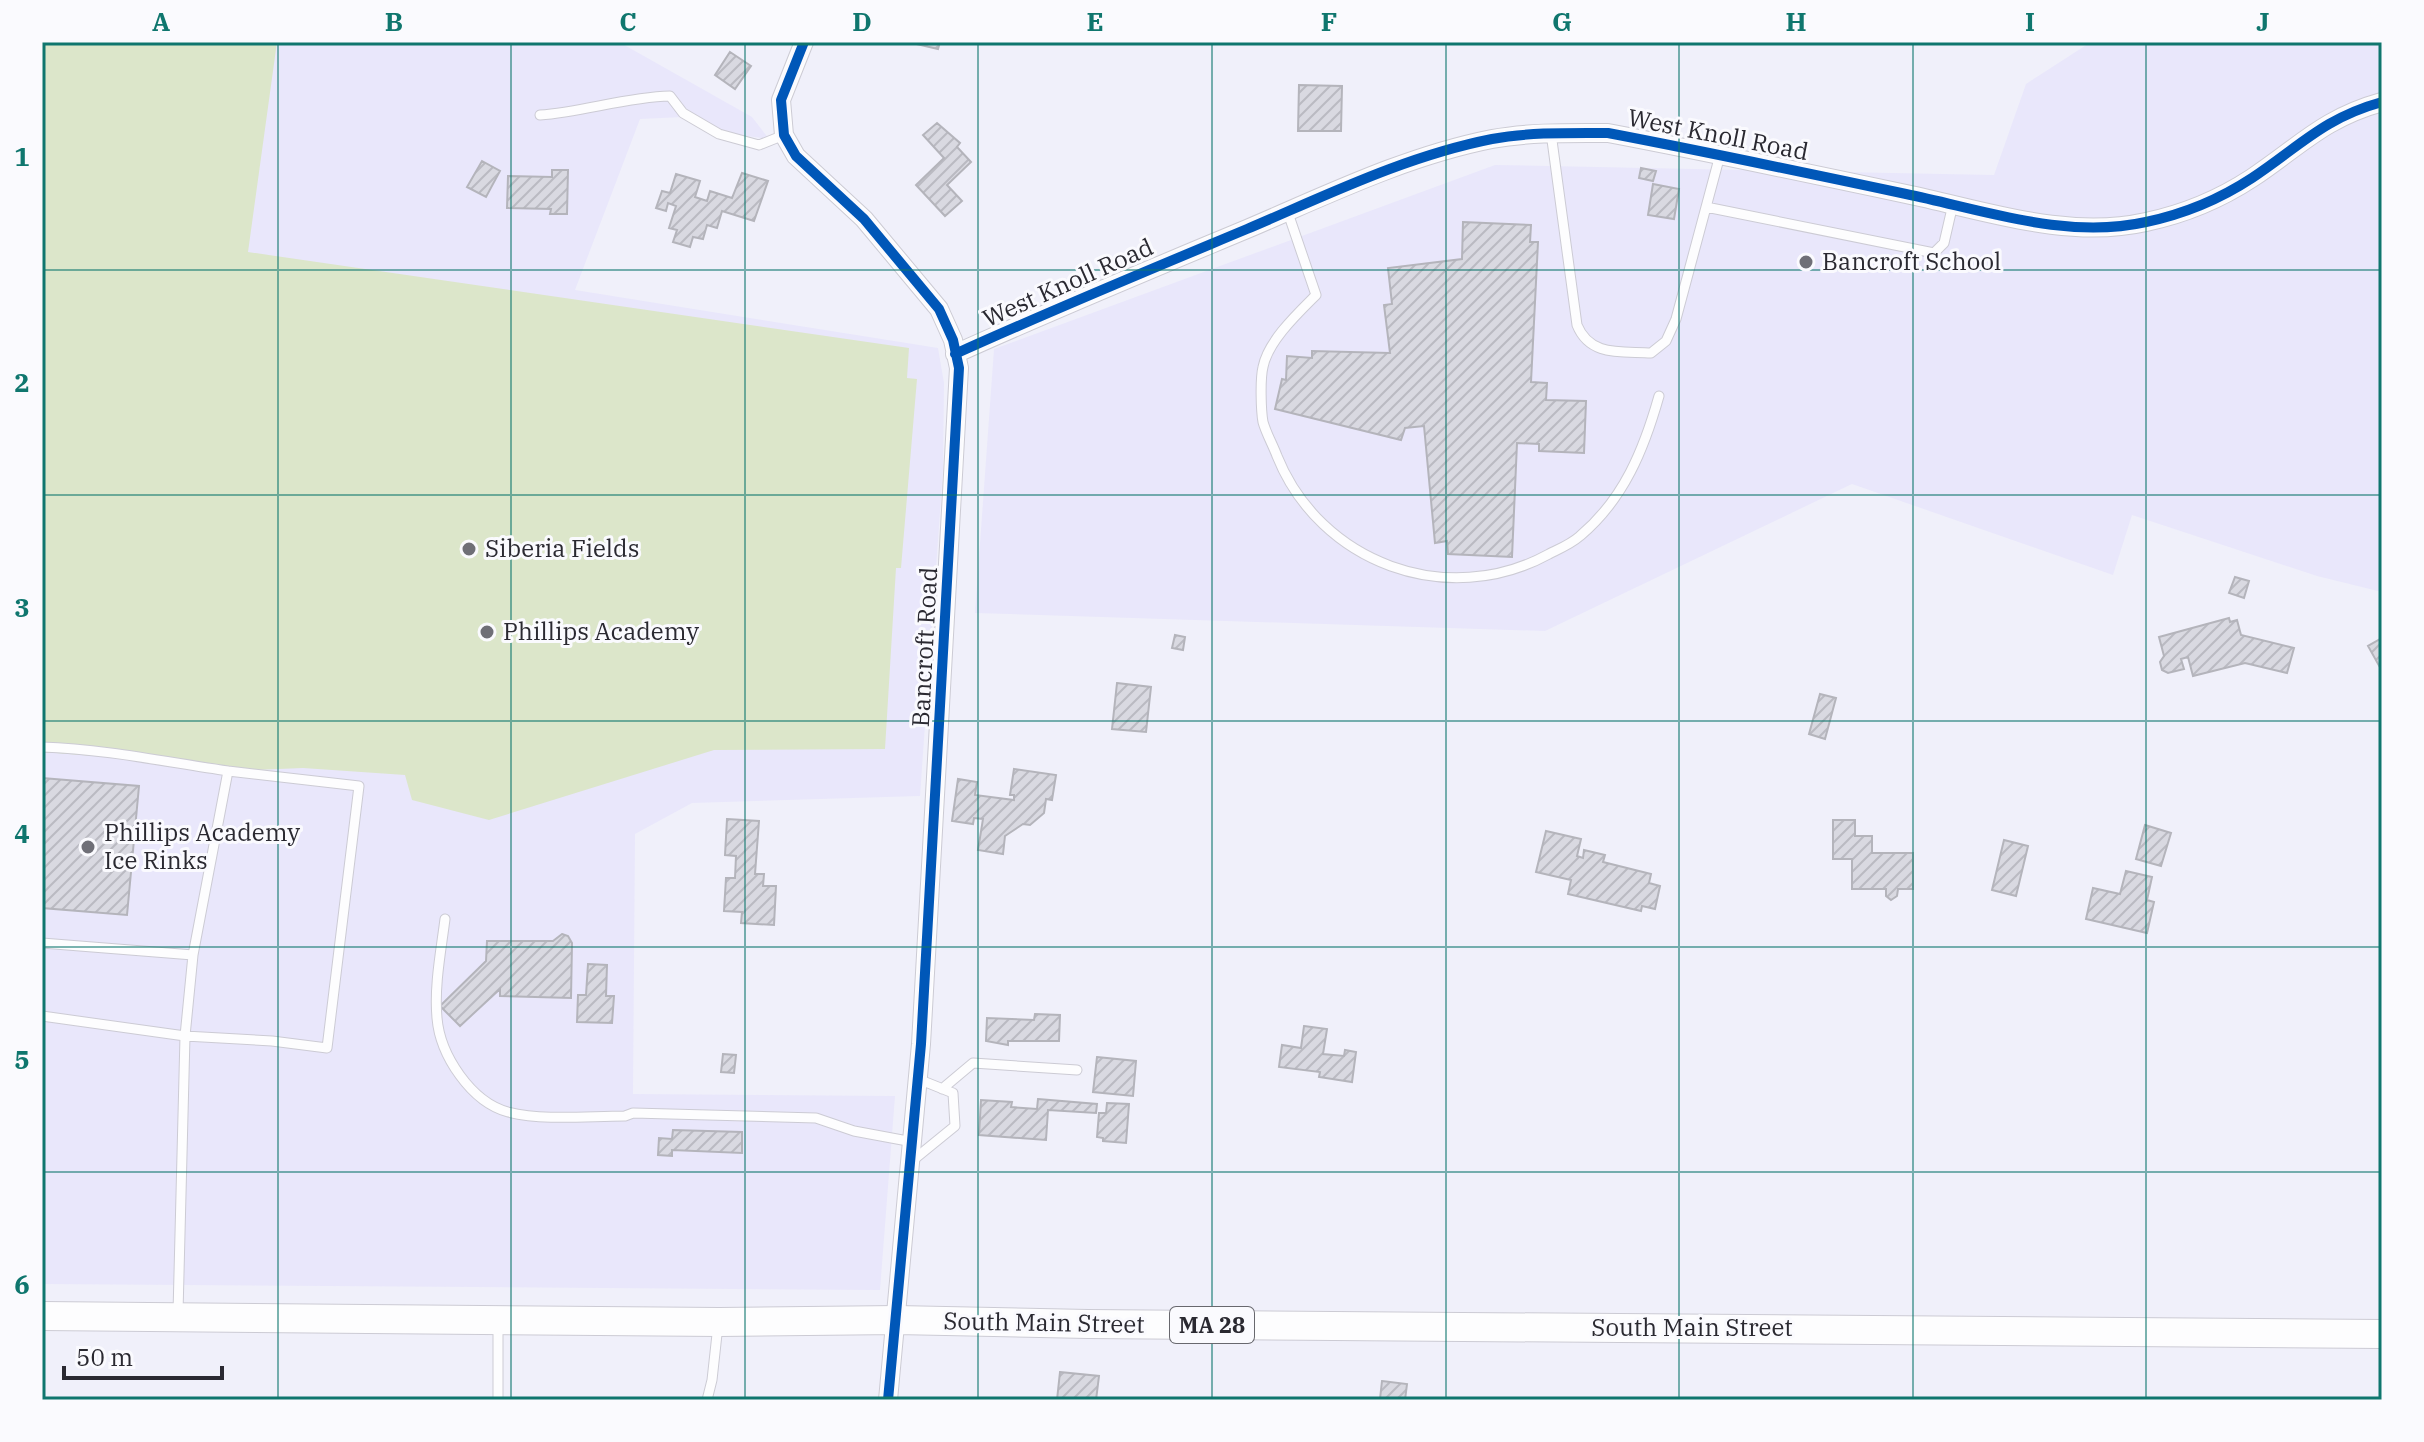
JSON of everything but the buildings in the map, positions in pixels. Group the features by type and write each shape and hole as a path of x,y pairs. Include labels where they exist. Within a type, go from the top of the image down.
{"main road":[{"name":"South Main Street","path":"42,1316 719,1322 897,1320 1103,1325 2382,1334"}],"street":[{"path":"784,135 781,100 804,42"},
{"name":"West Knoll Road","path":"955,354 1092,292 1325,194 1434,154 1494,139 1551,133 1608,133 2047,224 2095,229 2145,222 2217,198 2351,110 2382,102"},
{"name":"Bancroft Road","path":"784,135 796,156 864,219 939,309 953,340 959,368 918,1079 888,1400"}],"lane":[{"path":"540,115 670,96 683,113 719,134 759,145 784,135"},
{"path":"1551,133 1577,325 1584,341 1600,349 1651,353 1666,341 1676,319 1720,155"},
{"path":"1706,207 1934,253 1944,243 1953,204"},
{"path":"1287,210 1316,295 1284,327 1263,366 1263,422 1284,474 1320,524 1363,553 1411,573 1448,579 1475,579 1527,566 1579,537 1610,504 1631,475 1648,436 1659,396"},
{"path":"42,747 120,752 147,760 359,786 327,1048 185,1036 42,1016"},
{"path":"178,1317 185,1036 193,955 228,771"},
{"path":"445,919 437,1020 447,1052 470,1089 507,1112 558,1117 625,1116 633,1113 816,1118 912,1152 955,1126 953,1093 918,1079"},
{"path":"42,943 193,955"},
{"path":"942,1089 973,1063 1077,1070"},
{"path":"498,1400 499,1320"},
{"path":"707,1400 719,1322"}],"shaded area":[{"name":"Phillips Academy","path":"42,42 619,42 752,117 769,139 732,134 683,117 640,119 575,290 938,348 944,383 943,469 920,796 692,803 635,834 633,1094 895,1096 880,1290 42,1284"},
{"name":"Bancroft School","path":"2091,42 2382,42 2382,592 2317,576 2132,515 2113,575 1852,484 1545,631 975,613 994,349 1495,165 1994,175 2026,84"}],"green space":[{"name":"Siberia Fields","path":"42,42 277,42 248,252 909,348 907,378 917,379 901,568 896,568 885,749 714,750 489,820 412,800 405,775 303,768 228,771 147,760 42,752"}],"cycle path":[{"path":"804,42 781,100 784,135 796,156 864,219 939,309 953,340 959,368 921,1044 888,1400"},
{"path":"955,354 1367,178 1429,155 1492,139 1535,134 1608,133 2025,221 2116,227 2160,219 2214,199 2240,186 2328,125 2382,102"}],"place":[{"name":"Bancroft School","path":"1806,262"},
{"name":"Siberia Fields","path":"469,549"},
{"name":"Phillips Academy","path":"487,632"},
{"name":"Phillips Academy Ice Rinks","path":"88,847"}]}
